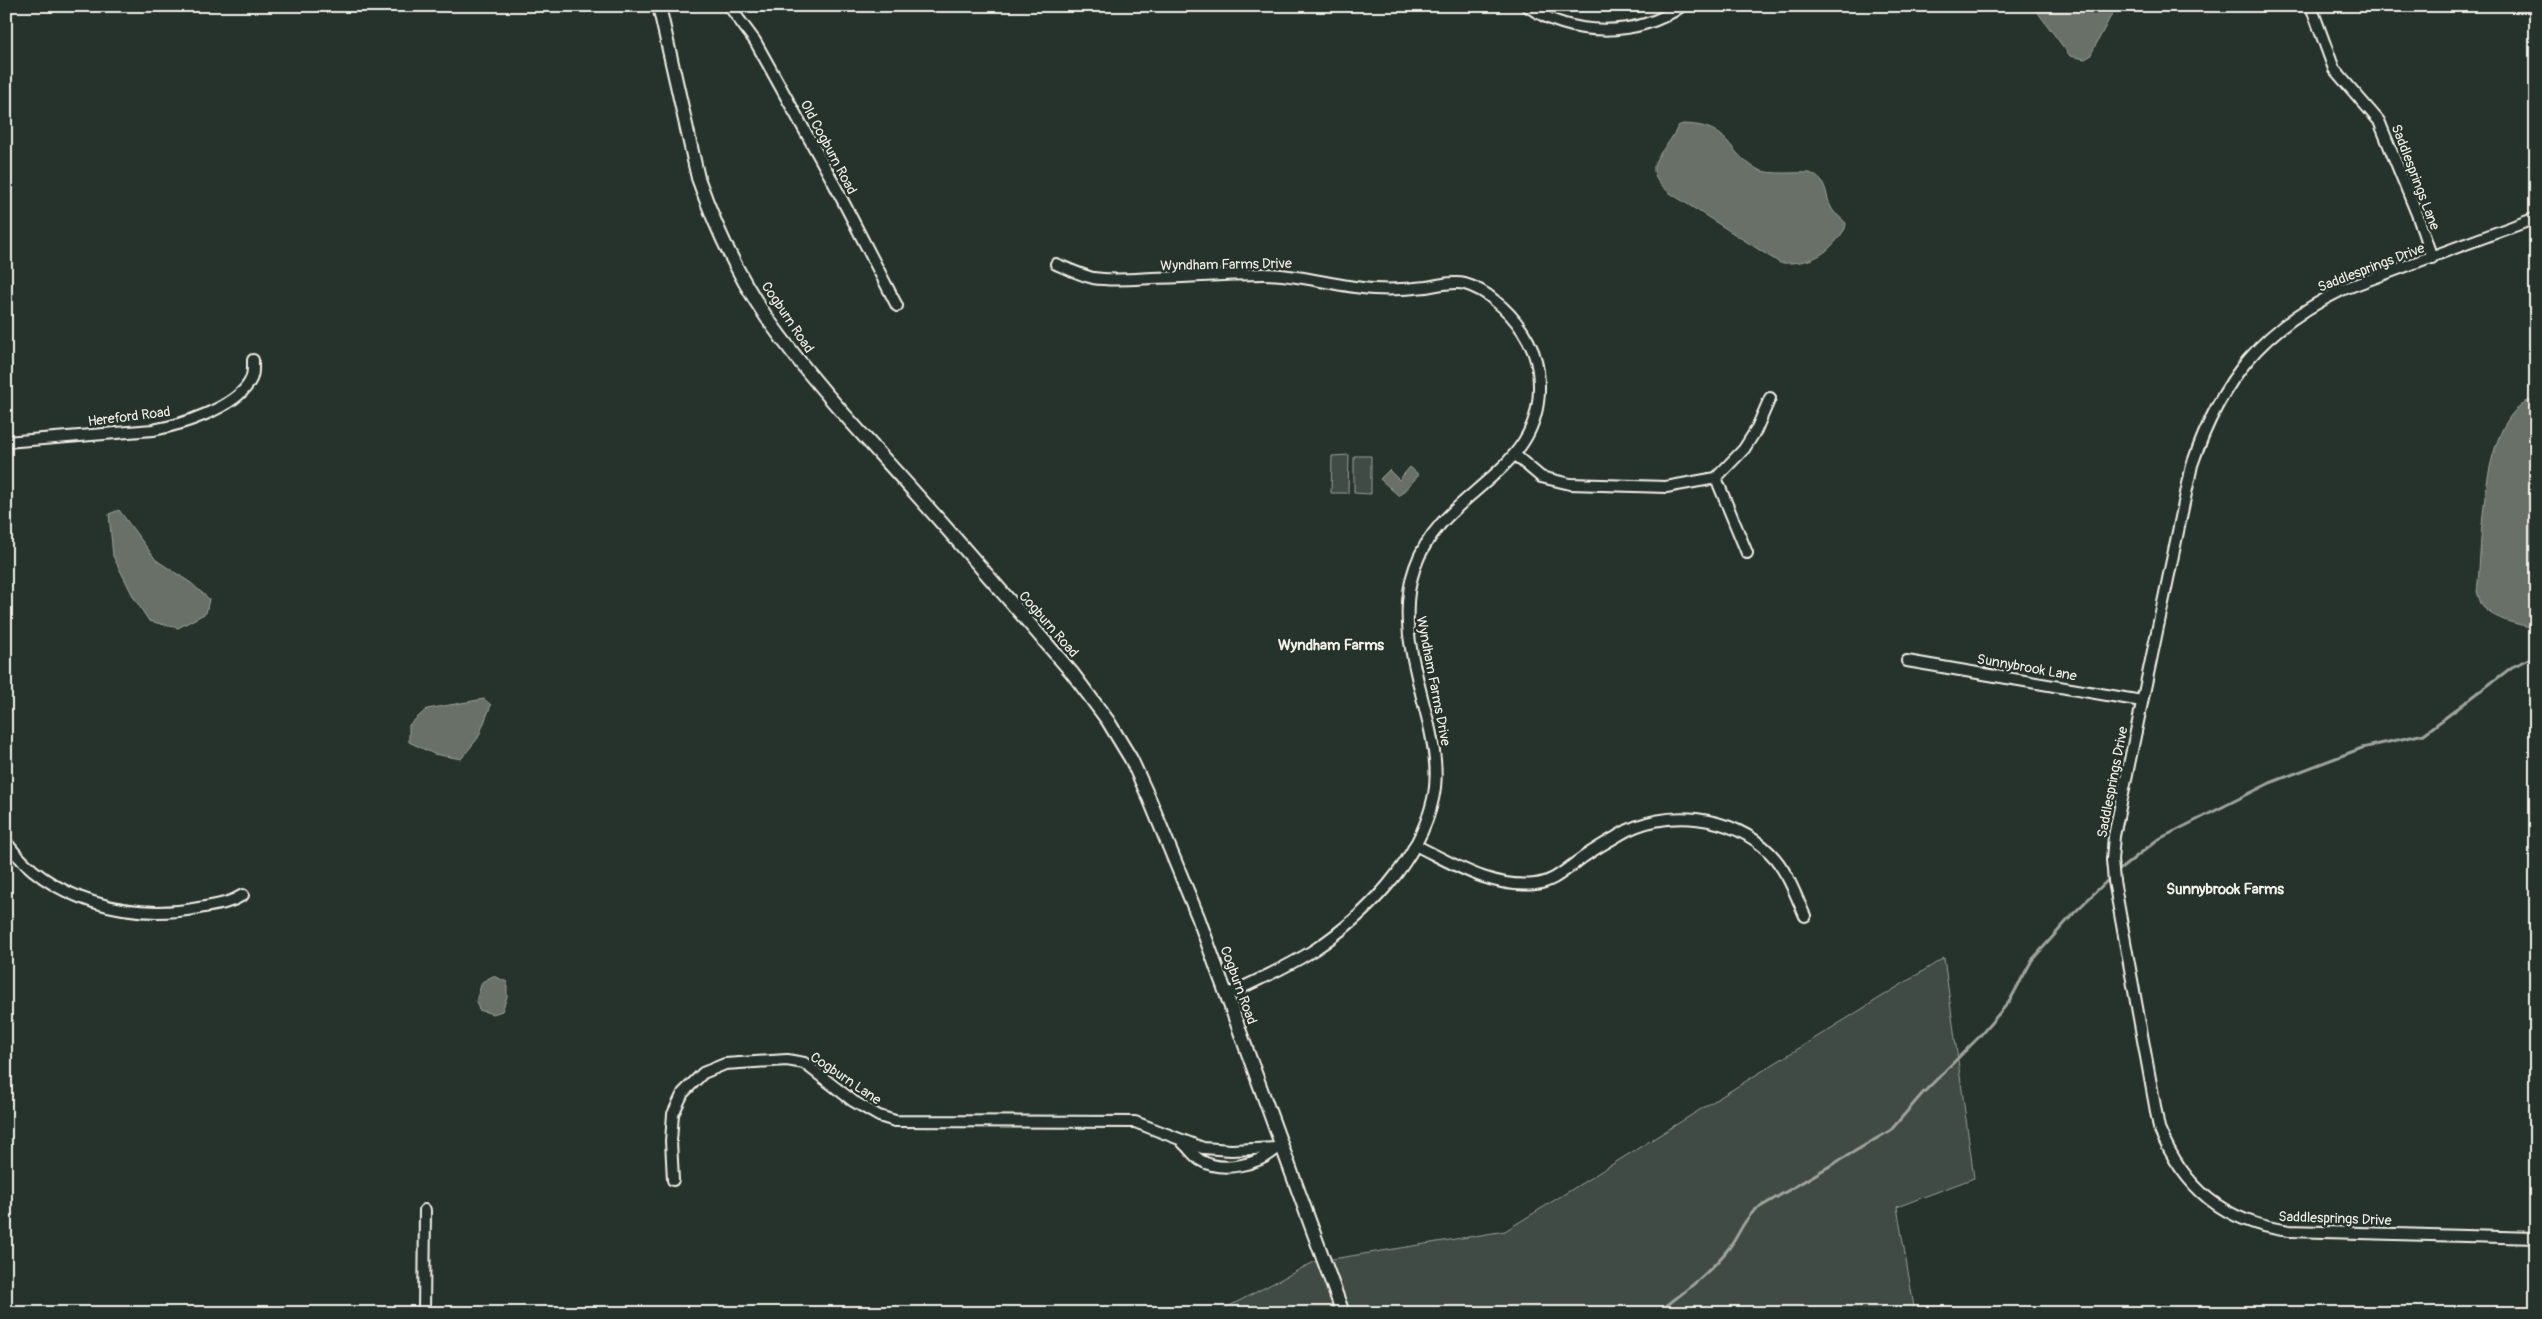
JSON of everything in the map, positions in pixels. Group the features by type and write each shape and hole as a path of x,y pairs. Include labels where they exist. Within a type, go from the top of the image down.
{"street":[{"name":"Cogburn Road","path":"659,6 698,178 707,203 734,260 765,316 832,400 1069,670 1108,721 1131,758 1150,798 1198,917 1280,1147 1344,1313"},
{"name":"Old Cogburn Road","path":"729,6 760,50 831,178 896,306"},
{"path":"1527,6 1558,22 1589,29 1604,30 1620,29 1651,22 1682,6"},
{"name":"Saddlesprings Lane","path":"2311,6 2334,69 2379,121 2417,214 2432,258"},
{"name":"Saddlesprings Drive","path":"2536,218 2344,289 2304,310 2258,348 2224,390 2205,426 2192,465 2114,836 2114,875 2154,1108 2159,1128 2169,1152 2183,1174 2201,1193 2221,1209 2254,1224 2289,1232 2536,1238"},
{"name":"Wyndham Farms Drive","path":"1056,264 1092,278 1119,280 1265,274 1299,276 1373,289 1467,284 1488,295 1506,310 1525,336 1538,364 1539,394 1537,413 1530,433 1515,456 1438,525 1421,552 1410,582 1407,629 1432,737 1435,769 1433,800 1415,844 1385,890 1339,933 1285,967 1226,994"},
{"name":"Hereford Road","path":"6,442 153,430 174,426 198,418 223,405 244,389 252,376 253,360"},
{"path":"1515,456 1541,477 1570,484 1666,487 1716,478 1744,450 1756,430 1770,398"},
{"path":"1716,478 1747,553"},
{"name":"Sunnybrook Lane","path":"1907,661 2142,701"},
{"path":"1415,844 1475,874 1521,884 1537,884 1566,871 1578,861 1632,828 1676,819 1711,821 1742,832 1771,854 1784,871 1805,916"},
{"path":"8,847 33,869 58,886 85,900 117,909 147,913 180,912 226,903 243,895"},
{"name":"Cogburn Lane","path":"673,1180 671,1140 673,1114 683,1093 703,1073 725,1064 787,1060 804,1063 853,1101 879,1116 895,1121 1135,1122 1180,1141 1212,1150 1280,1147"},
{"name":"Cogburn Lane","path":"1180,1141 1198,1159 1208,1164 1218,1165 1251,1163 1268,1156 1280,1147"},
{"path":"424,1313 425,1210"}],"shaded area":[{"path":"2033,6 2116,6 2090,56 2085,59 2070,56"},
{"path":"1683,124 1711,129 1727,141 1748,163 1764,172 1810,173 1817,177 1824,185 1834,212 1846,223 1845,229 1825,252 1801,262 1780,263 1670,193 1660,183 1655,174 1654,167 1656,160 1678,126"},
{"path":"2536,398 2536,628 2501,619 2488,612 2481,604 2477,592 2483,515 2493,454 2503,428 2517,409"},
{"path":"1349,455 1348,493 1331,493 1332,456"},
{"path":"1354,456 1371,456 1371,494 1354,493"},
{"path":"1410,467 1419,475 1399,496 1380,479 1389,470 1399,480"},
{"path":"119,510 156,560 191,583 209,599 206,613 178,628 149,621 134,598 113,556 109,514"},
{"path":"484,699 491,705 478,738 461,759 434,754 409,742 409,725 427,709"},
{"path":"1944,958 1974,1178 1897,1207 1915,1313 1216,1313 1314,1262 1505,1231"},
{"path":"493,976 507,982 507,997 502,1011 493,1014 479,1010 476,1001 482,982"}],"waterway":[{"path":"2117,872 2157,840 2270,783 2362,748 2424,734 2512,667 2536,656"},
{"path":"1657,1313 1713,1266 1729,1248 1747,1219 1755,1210 1891,1130 1922,1094 1978,1038 2009,1002 2032,960 2074,913 2112,876"}],"district":[{"name":"Wyndham Farms","path":"1331,645"},
{"name":"Sunnybrook Farms","path":"2225,889"}]}
